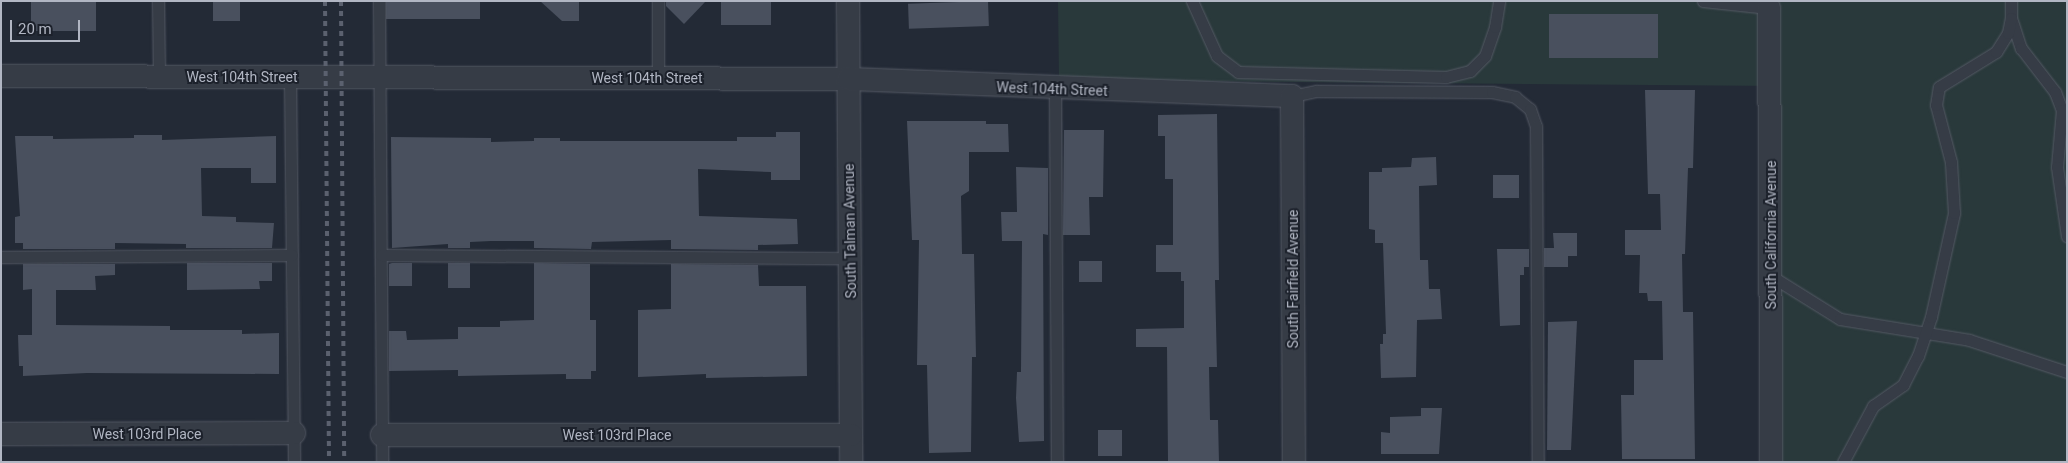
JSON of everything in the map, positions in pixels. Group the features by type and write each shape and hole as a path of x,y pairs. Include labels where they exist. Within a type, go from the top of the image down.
{"street":[{"name":"South Talman Avenue","path":"848,1 852,462"},
{"name":"South California Avenue","path":"1769,8 1770,462"},
{"name":"West 104th Street","path":"1,76 848,79 1054,89 1292,96"},
{"name":"South Fairfield Avenue","path":"1292,96 1294,462"},
{"name":"West 103rd Place","path":"1,434 294,433"},
{"name":"West 103rd Place","path":"382,435 851,435"}],"lane":[{"path":"158,1 159,76"},
{"path":"379,1 382,462"},
{"path":"658,1 658,78"},
{"path":"1192,1 1217,56 1238,72 1446,77 1470,71 1485,56 1495,27 1499,1"},
{"path":"1702,1 1769,8"},
{"path":"1843,462 1873,406 1903,385 1926,332 1954,213 1951,162 1938,118 1936,96 1945,81 1996,52 2008,33 2011,18 2011,1"},
{"path":"2011,18 2021,48 2055,92 2062,110 2057,167 2067,236"},
{"path":"290,77 294,462"},
{"path":"1054,89 1057,462"},
{"path":"1292,96 1316,91 1492,92 1515,97 1530,109 1536,126 1538,462"},
{"path":"1,257 292,255"},
{"path":"381,255 850,258"},
{"path":"1771,276 1840,318 1969,340 2067,372"}],"shaded area":[{"path":"1058,1 2067,1 2067,462 1782,462 1779,86 1059,80"}],"building":[{"path":"31,1 96,1 96,31 31,31"},
{"path":"213,1 240,1 240,21 213,21"},
{"path":"386,1 480,1 480,19 386,19"},
{"path":"540,1 579,1 579,21 562,21"},
{"path":"666,1 706,1 684,24 666,6"},
{"path":"721,1 771,1 771,25 721,25"},
{"path":"988,1 989,26 909,29 908,4"},
{"path":"1549,14 1658,14 1658,58 1549,58"},
{"path":"1645,90 1695,90 1693,168 1688,168 1685,254 1682,254 1683,312 1693,312 1695,459 1622,459 1621,395 1634,395 1634,360 1663,360 1662,301 1648,301 1647,293 1639,293 1640,255 1625,255 1625,230 1661,230 1660,194 1648,194"},
{"path":"1217,114 1219,280 1215,280 1217,367 1209,367 1210,420 1218,420 1219,462 1168,462 1167,347 1136,347 1136,329 1184,328 1184,281 1181,281 1181,272 1156,272 1156,245 1173,245 1173,179 1165,179 1165,136 1158,136 1158,115"},
{"path":"907,121 986,121 986,124 1008,124 1009,152 969,152 969,191 961,196 962,254 974,254 976,357 972,357 971,452 929,453 927,365 917,365 919,240 912,240"},
{"path":"1064,130 1104,130 1103,197 1089,197 1090,235 1063,235"},
{"path":"776,132 800,132 800,180 771,180 771,172 698,169 699,216 797,219 798,244 758,245 758,250 671,249 671,240 592,242 591,249 534,248 534,241 491,241 470,242 470,248 448,248 448,244 392,248 391,137 491,138 491,142 534,141 534,138 560,138 560,141 737,141 737,137 776,137"},
{"path":"134,135 162,135 162,140 276,136 276,183 251,183 251,168 201,168 202,216 236,217 236,222 274,223 272,248 186,248 186,244 115,243 115,249 23,249 23,243 15,243 15,217 20,216 15,136 53,136 53,139 134,138"},
{"path":"1436,157 1437,185 1419,186 1420,260 1428,260 1429,289 1440,289 1442,319 1417,320 1416,377 1381,378 1380,344 1383,344 1383,334 1386,334 1383,243 1375,243 1375,230 1369,229 1369,172 1382,172 1382,168 1411,167 1412,158"},
{"path":"1016,167 1048,168 1048,235 1043,234 1044,441 1019,442 1016,398 1017,372 1021,372 1022,241 1002,241 1001,212 1017,212"},
{"path":"1493,175 1519,175 1519,198 1493,198"},
{"path":"1553,233 1577,233 1577,256 1568,256 1568,267 1544,267 1544,248 1554,248"},
{"path":"1497,249 1529,249 1529,267 1524,267 1524,275 1520,275 1520,325 1500,326"},
{"path":"1079,261 1102,261 1102,282 1079,282"},
{"path":"187,263 272,263 272,281 259,281 260,289 187,290"},
{"path":"412,263 412,286 389,286 389,264"},
{"path":"448,263 470,263 470,288 448,288"},
{"path":"534,263 590,264 590,320 596,320 596,371 591,371 591,379 566,379 566,374 458,376 458,370 389,371 389,331 406,331 407,340 458,339 458,327 500,327 500,321 534,320"},
{"path":"23,264 115,264 115,275 95,276 96,290 56,290 56,325 170,326 170,330 242,330 242,334 279,333 279,374 87,373 23,376 23,366 19,366 18,335 32,335 32,289 23,290"},
{"path":"671,264 758,265 759,286 806,286 807,376 706,378 706,374 638,377 638,310 671,309"},
{"path":"1577,321 1571,450 1547,450 1548,322"},
{"path":"1421,408 1442,408 1439,454 1381,454 1381,432 1390,433 1390,417 1421,416"},
{"path":"1098,430 1122,430 1122,456 1098,456"}],"railway":[{"path":"325,1 329,462"},
{"path":"341,1 344,462"}]}
